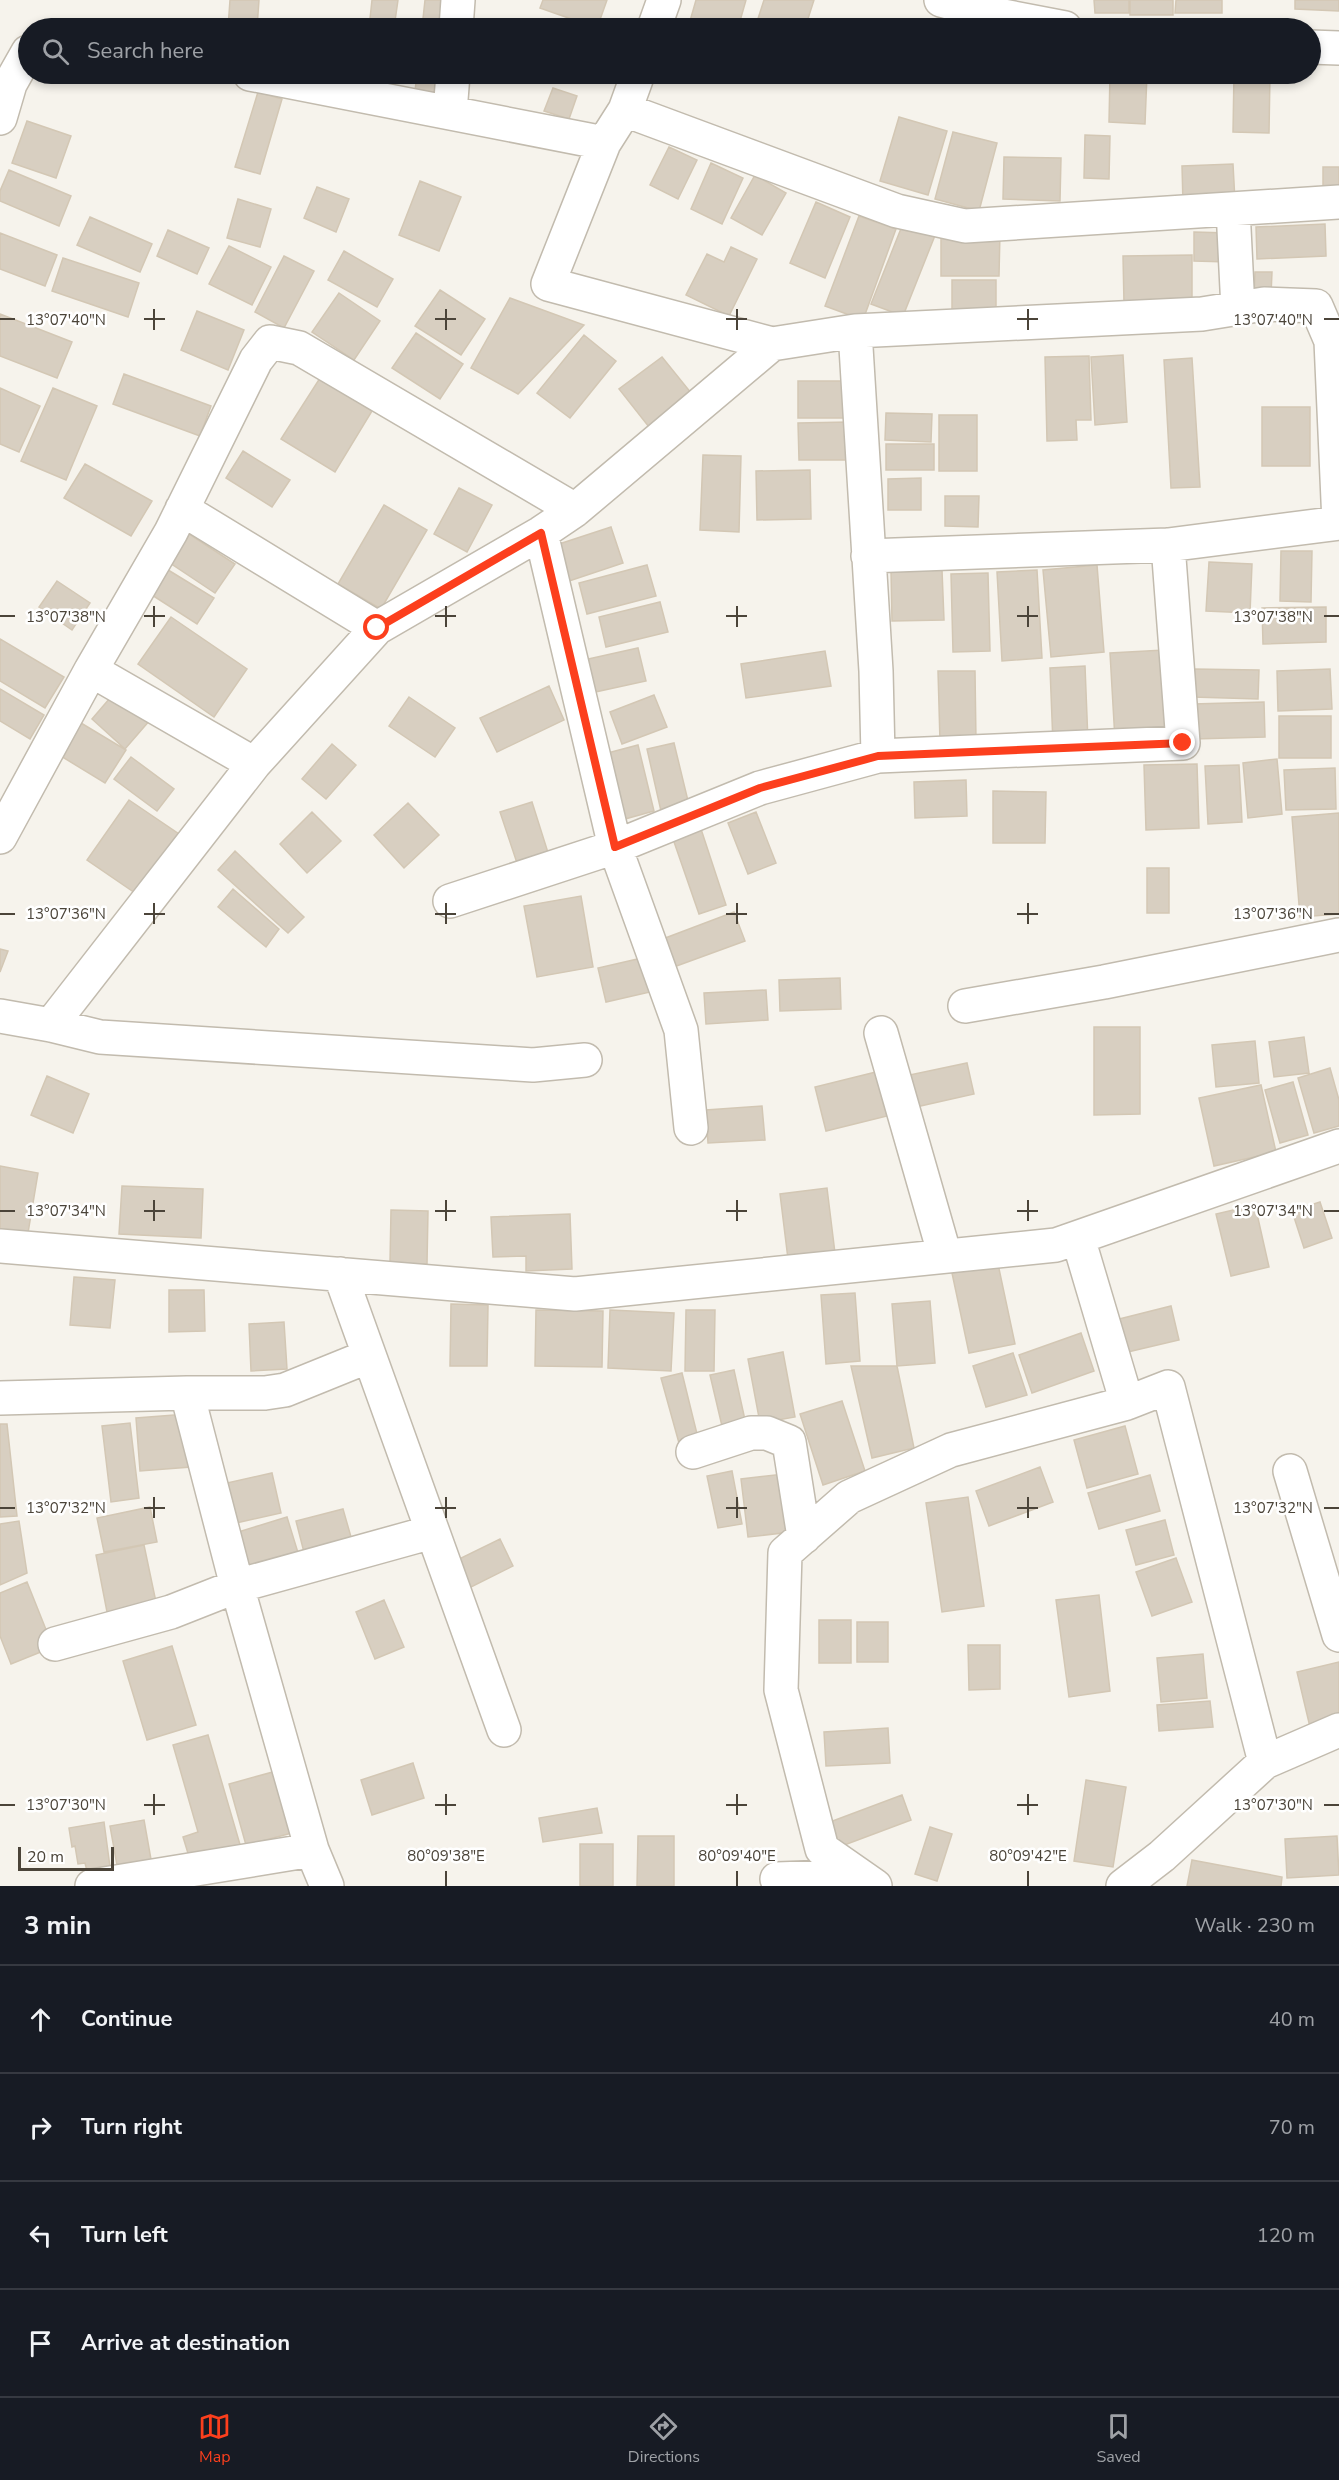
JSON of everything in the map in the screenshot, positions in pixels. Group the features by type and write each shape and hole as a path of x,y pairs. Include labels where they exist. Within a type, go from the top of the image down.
{"street":[{"path":"457,18 458,0"},
{"path":"658,18 664,0"},
{"path":"941,0 1014,18"},
{"path":"1321,47 1339,48"},
{"path":"0,118 10,84 18,70"},
{"path":"303,84 604,143"},
{"path":"450,112 452,84"},
{"path":"634,84 625,110 604,143 548,284 772,344 855,331 1202,314 1264,304 1316,306 1323,319 1331,341 1339,523 1168,545 868,556"},
{"path":"625,110 897,211 965,226 1339,202"},
{"path":"1233,209 1238,309"},
{"path":"855,331 878,756"},
{"path":"0,837 90,670 182,509 256,360 270,342 299,348 575,510"},
{"path":"51,1025 254,764 377,628 541,533 575,510 772,344"},
{"path":"182,509 377,628"},
{"path":"541,533 615,847 681,1030 691,1128"},
{"path":"450,901 615,847 760,788 878,756 1183,743 1168,545"},
{"path":"90,670 254,764"},
{"path":"965,1006 1115,980 1339,935"},
{"path":"0,1016 100,1037 533,1065 585,1060"},
{"path":"881,1033 945,1256"},
{"path":"0,1246 575,1294 1056,1245 1339,1146"},
{"path":"1078,1238 1127,1403"},
{"path":"340,1274 504,1731"},
{"path":"0,1398 264,1393 285,1390 369,1356"},
{"path":"868,1881 822,1849 781,1690 786,1553 849,1497 951,1450 1127,1403 1168,1387 1265,1762"},
{"path":"187,1393 237,1586 312,1850 327,1886"},
{"path":"693,1452 752,1433 767,1433 789,1442 804,1537"},
{"path":"1290,1471 1339,1635"},
{"path":"55,1644 171,1612 237,1586 432,1532"},
{"path":"1123,1886 1162,1856 1265,1762 1339,1730"},
{"path":"92,1886 312,1850"},
{"path":"777,1879 868,1881"}],"building":[{"path":"230,0 259,0 258,18 229,18"},
{"path":"372,0 398,0 395,18 370,18"},
{"path":"425,0 450,0 448,18 423,18"},
{"path":"543,0 607,0 601,18 568,18 540,8"},
{"path":"696,0 746,0 741,18 691,18"},
{"path":"764,0 814,0 808,18 758,18"},
{"path":"1094,0 1129,0 1129,13 1095,13"},
{"path":"1130,0 1173,0 1173,15 1130,15"},
{"path":"1176,0 1222,0 1222,13 1175,13"},
{"path":"1295,0 1339,0 1339,11 1295,9"},
{"path":"416,84 441,84 440,94 415,91"},
{"path":"1110,84 1147,84 1145,124 1109,122"},
{"path":"1234,84 1270,84 1269,133 1233,132"},
{"path":"553,88 577,96 569,119 544,111"},
{"path":"258,92 282,99 260,174 235,167"},
{"path":"899,117 947,131 928,195 880,181"},
{"path":"27,121 71,136 56,178 12,163"},
{"path":"953,132 997,143 979,211 935,199"},
{"path":"1085,135 1110,136 1109,179 1084,178"},
{"path":"669,147 697,160 678,199 650,185"},
{"path":"1004,157 1061,158 1060,201 1003,199"},
{"path":"711,163 743,178 722,224 691,209"},
{"path":"1233,164 1235,201 1183,203 1182,166"},
{"path":"1323,167 1339,167 1339,200 1323,201"},
{"path":"9,170 71,196 59,226 0,201 0,191"},
{"path":"755,175 786,193 762,235 731,218"},
{"path":"420,181 461,197 439,251 399,235"},
{"path":"317,187 349,199 336,232 304,218"},
{"path":"238,199 271,209 260,247 227,238"},
{"path":"816,202 850,217 825,278 790,263"},
{"path":"859,216 896,229 863,320 825,306"},
{"path":"906,216 938,228 903,316 871,304"},
{"path":"90,217 152,244 140,272 77,245"},
{"path":"1325,224 1326,256 1257,259 1256,227"},
{"path":"168,230 209,248 197,274 157,256"},
{"path":"941,232 1000,232 999,276 941,276"},
{"path":"1194,232 1228,233 1228,262 1194,261"},
{"path":"0,233 57,255 45,286 0,269"},
{"path":"229,246 271,267 252,305 209,284"},
{"path":"731,247 757,259 729,316 686,295 707,254 724,262"},
{"path":"344,251 393,279 377,307 328,280"},
{"path":"1192,255 1192,303 1124,304 1123,256"},
{"path":"284,256 314,271 284,328 255,312"},
{"path":"63,258 139,283 128,317 52,291"},
{"path":"1255,272 1272,272 1271,295 1254,295"},
{"path":"952,280 996,280 996,315 952,315"},
{"path":"440,290 485,319 461,355 415,326"},
{"path":"339,293 380,321 354,360 312,332"},
{"path":"510,298 584,325 518,394 471,368"},
{"path":"197,311 244,330 228,370 181,350"},
{"path":"0,314 72,342 57,378 0,356"},
{"path":"416,333 463,364 440,399 392,368"},
{"path":"584,335 616,361 570,418 537,393"},
{"path":"1123,355 1127,422 1095,425 1091,357"},
{"path":"1089,356 1091,420 1076,420 1077,440 1047,441 1045,357"},
{"path":"662,357 692,394 649,427 619,389"},
{"path":"1192,358 1200,487 1171,488 1164,360"},
{"path":"124,374 211,406 200,436 113,404"},
{"path":"320,378 372,411 335,472 281,439"},
{"path":"798,381 846,381 846,418 798,418"},
{"path":"0,388 40,406 19,452 0,444"},
{"path":"53,388 97,406 66,480 21,461"},
{"path":"1262,407 1310,407 1310,466 1262,466"},
{"path":"886,413 932,414 931,442 885,440"},
{"path":"939,415 977,415 977,471 939,471"},
{"path":"849,422 849,460 799,460 798,423"},
{"path":"886,444 934,444 934,470 886,470"},
{"path":"243,451 290,480 272,507 226,478"},
{"path":"703,455 741,456 739,532 700,530"},
{"path":"85,464 152,501 131,536 64,498"},
{"path":"810,470 811,519 757,520 756,471"},
{"path":"921,478 921,510 888,510 888,479"},
{"path":"459,488 492,505 467,552 434,534"},
{"path":"945,496 979,496 978,527 945,526"},
{"path":"384,505 427,530 381,609 338,584"},
{"path":"611,527 623,563 569,581 556,545"},
{"path":"183,530 235,564 215,593 164,559"},
{"path":"1281,551 1312,551 1311,602 1280,601"},
{"path":"1209,562 1252,564 1250,613 1206,611"},
{"path":"160,565 214,598 197,624 144,590"},
{"path":"647,565 656,596 587,614 579,583"},
{"path":"1097,565 1104,652 1051,657 1043,570"},
{"path":"942,570 944,620 892,621 891,571"},
{"path":"1037,570 1042,658 1002,661 997,572"},
{"path":"988,573 990,651 953,652 951,574"},
{"path":"57,581 90,603 72,630 39,607"},
{"path":"660,602 668,632 606,647 599,617"},
{"path":"1326,607 1326,642 1263,644 1262,608"},
{"path":"171,617 247,669 214,717 138,664"},
{"path":"0,639 64,677 45,708 0,681"},
{"path":"638,648 646,681 586,694 579,661"},
{"path":"1164,650 1168,737 1115,740 1110,653"},
{"path":"825,651 831,686 746,698 741,664"},
{"path":"1085,666 1088,742 1053,744 1050,668"},
{"path":"1193,669 1259,670 1258,699 1193,697"},
{"path":"1330,669 1332,709 1278,711 1277,671"},
{"path":"938,671 975,671 976,741 940,741"},
{"path":"549,686 564,720 497,752 480,718"},
{"path":"0,689 44,715 30,739 0,721"},
{"path":"116,691 150,720 125,749 92,719"},
{"path":"654,695 667,727 622,744 610,712"},
{"path":"409,697 455,728 435,757 389,726"},
{"path":"1264,702 1265,737 1194,739 1193,704"},
{"path":"1279,716 1331,716 1331,758 1279,758"},
{"path":"71,717 126,750 105,783 51,750"},
{"path":"674,743 689,805 661,811 647,749"},
{"path":"332,744 356,765 326,799 302,779"},
{"path":"638,745 654,811 618,821 600,755"},
{"path":"131,757 174,789 157,811 114,779"},
{"path":"1277,759 1282,814 1248,818 1243,763"},
{"path":"1197,764 1199,828 1146,830 1144,765"},
{"path":"1239,765 1242,822 1208,824 1205,766"},
{"path":"1335,768 1336,809 1286,810 1284,770"},
{"path":"966,780 967,816 915,818 914,782"},
{"path":"993,791 1046,792 1045,843 993,843"},
{"path":"129,800 179,834 138,895 87,860"},
{"path":"532,802 550,859 519,869 500,812"},
{"path":"408,803 439,835 404,868 374,835"},
{"path":"312,812 341,841 307,873 280,844"},
{"path":"756,812 776,863 748,874 728,823"},
{"path":"1339,813 1339,914 1300,917 1292,817"},
{"path":"701,829 726,905 699,914 673,839"},
{"path":"235,851 304,917 288,933 218,870"},
{"path":"1147,868 1169,868 1169,913 1147,913"},
{"path":"233,889 279,929 266,947 218,907"},
{"path":"581,896 593,967 537,977 524,906"},
{"path":"734,912 745,941 671,968 660,940"},
{"path":"0,949 8,951 0,972"},
{"path":"642,958 650,992 606,1002 598,968"},
{"path":"840,978 841,1009 780,1011 779,980"},
{"path":"766,990 768,1020 706,1024 704,993"},
{"path":"1094,1027 1140,1027 1140,1114 1094,1115"},
{"path":"1304,1037 1309,1073 1274,1077 1269,1042"},
{"path":"1255,1041 1259,1083 1216,1087 1212,1045"},
{"path":"967,1063 974,1094 907,1109 900,1077"},
{"path":"1330,1068 1339,1100 1339,1126 1314,1133 1298,1078"},
{"path":"876,1072 887,1116 826,1131 815,1087"},
{"path":"47,1076 89,1094 73,1133 31,1115"},
{"path":"1293,1082 1308,1135 1280,1143 1265,1090"},
{"path":"1261,1085 1276,1152 1214,1166 1199,1098"},
{"path":"762,1106 765,1140 708,1143 706,1110"},
{"path":"0,1166 38,1173 28,1233 0,1229"},
{"path":"122,1186 203,1189 201,1238 119,1234"},
{"path":"827,1188 835,1253 788,1259 780,1194"},
{"path":"1320,1202 1332,1238 1304,1248 1292,1211"},
{"path":"1255,1205 1269,1267 1231,1276 1216,1214"},
{"path":"391,1210 428,1211 427,1264 390,1263"},
{"path":"570,1214 572,1269 526,1271 526,1256 493,1257 491,1217"},
{"path":"998,1264 1015,1344 969,1353 952,1273"},
{"path":"74,1277 115,1280 110,1328 70,1325"},
{"path":"169,1290 204,1290 205,1331 169,1332"},
{"path":"855,1293 860,1361 826,1364 821,1295"},
{"path":"930,1301 935,1363 897,1366 892,1304"},
{"path":"451,1304 488,1305 487,1366 450,1366"},
{"path":"1171,1306 1179,1340 1119,1354 1111,1321"},
{"path":"536,1310 603,1311 602,1367 535,1366"},
{"path":"610,1310 674,1313 671,1371 608,1368"},
{"path":"686,1310 715,1310 714,1371 685,1371"},
{"path":"284,1322 287,1369 251,1371 249,1324"},
{"path":"1081,1333 1094,1371 1032,1393 1019,1355"},
{"path":"783,1352 795,1417 760,1423 748,1359"},
{"path":"1013,1353 1027,1395 986,1407 973,1366"},
{"path":"851,1366 897,1366 914,1448 872,1458"},
{"path":"734,1370 745,1420 722,1426 710,1375"},
{"path":"682,1373 698,1438 679,1443 661,1378"},
{"path":"842,1401 865,1471 823,1485 800,1414"},
{"path":"187,1414 191,1467 140,1471 136,1418"},
{"path":"130,1423 139,1498 111,1502 102,1426"},
{"path":"0,1424 7,1424 17,1516 0,1517"},
{"path":"1125,1426 1138,1474 1087,1488 1074,1440"},
{"path":"1040,1467 1053,1502 989,1526 976,1491"},
{"path":"732,1471 742,1524 718,1528 707,1476"},
{"path":"272,1473 281,1513 227,1525 218,1485"},
{"path":"784,1474 791,1532 748,1537 741,1479"},
{"path":"1150,1475 1160,1511 1099,1529 1088,1493"},
{"path":"968,1497 984,1606 942,1612 926,1503"},
{"path":"150,1507 157,1542 104,1552 97,1518"},
{"path":"343,1509 355,1551 307,1564 296,1521"},
{"path":"287,1517 299,1556 247,1571 235,1533"},
{"path":"1165,1520 1174,1555 1136,1565 1126,1530"},
{"path":"19,1521 27,1573 0,1585 0,1524"},
{"path":"500,1539 513,1566 471,1587 457,1560"},
{"path":"144,1545 157,1607 108,1617 96,1555"},
{"path":"1176,1558 1192,1602 1152,1616 1136,1572"},
{"path":"27,1582 53,1647 11,1664 0,1636 0,1593"},
{"path":"1099,1595 1110,1691 1069,1697 1056,1600"},
{"path":"384,1600 404,1647 375,1659 356,1612"},
{"path":"819,1620 851,1620 851,1663 819,1663"},
{"path":"857,1622 888,1622 888,1662 857,1662"},
{"path":"968,1645 1000,1645 1000,1689 969,1690"},
{"path":"172,1646 196,1725 147,1740 123,1661"},
{"path":"1203,1654 1207,1698 1161,1702 1157,1658"},
{"path":"1339,1662 1339,1720 1310,1727 1297,1672"},
{"path":"1210,1701 1213,1727 1159,1731 1157,1705"},
{"path":"888,1728 890,1763 826,1766 824,1732"},
{"path":"208,1735 241,1848 191,1863 183,1837 198,1832 173,1745"},
{"path":"413,1763 424,1798 372,1815 361,1780"},
{"path":"280,1770 296,1832 246,1845 229,1784"},
{"path":"1086,1780 1126,1787 1113,1867 1074,1861"},
{"path":"902,1795 911,1820 839,1847 830,1822"},
{"path":"597,1808 602,1833 543,1842 539,1818"},
{"path":"144,1820 152,1865 118,1871 110,1826"},
{"path":"104,1822 110,1867 87,1871 85,1863 78,1864 69,1828"},
{"path":"930,1827 952,1834 937,1881 915,1874"},
{"path":"638,1836 674,1836 674,1886 637,1886"},
{"path":"1337,1836 1339,1875 1287,1878 1285,1839"},
{"path":"580,1844 613,1844 613,1886 580,1886"},
{"path":"1192,1860 1282,1877 1281,1886 1187,1886"}],"route":[{"path":"377,628 541,533 615,847 760,788 878,756 1183,743"}]}
